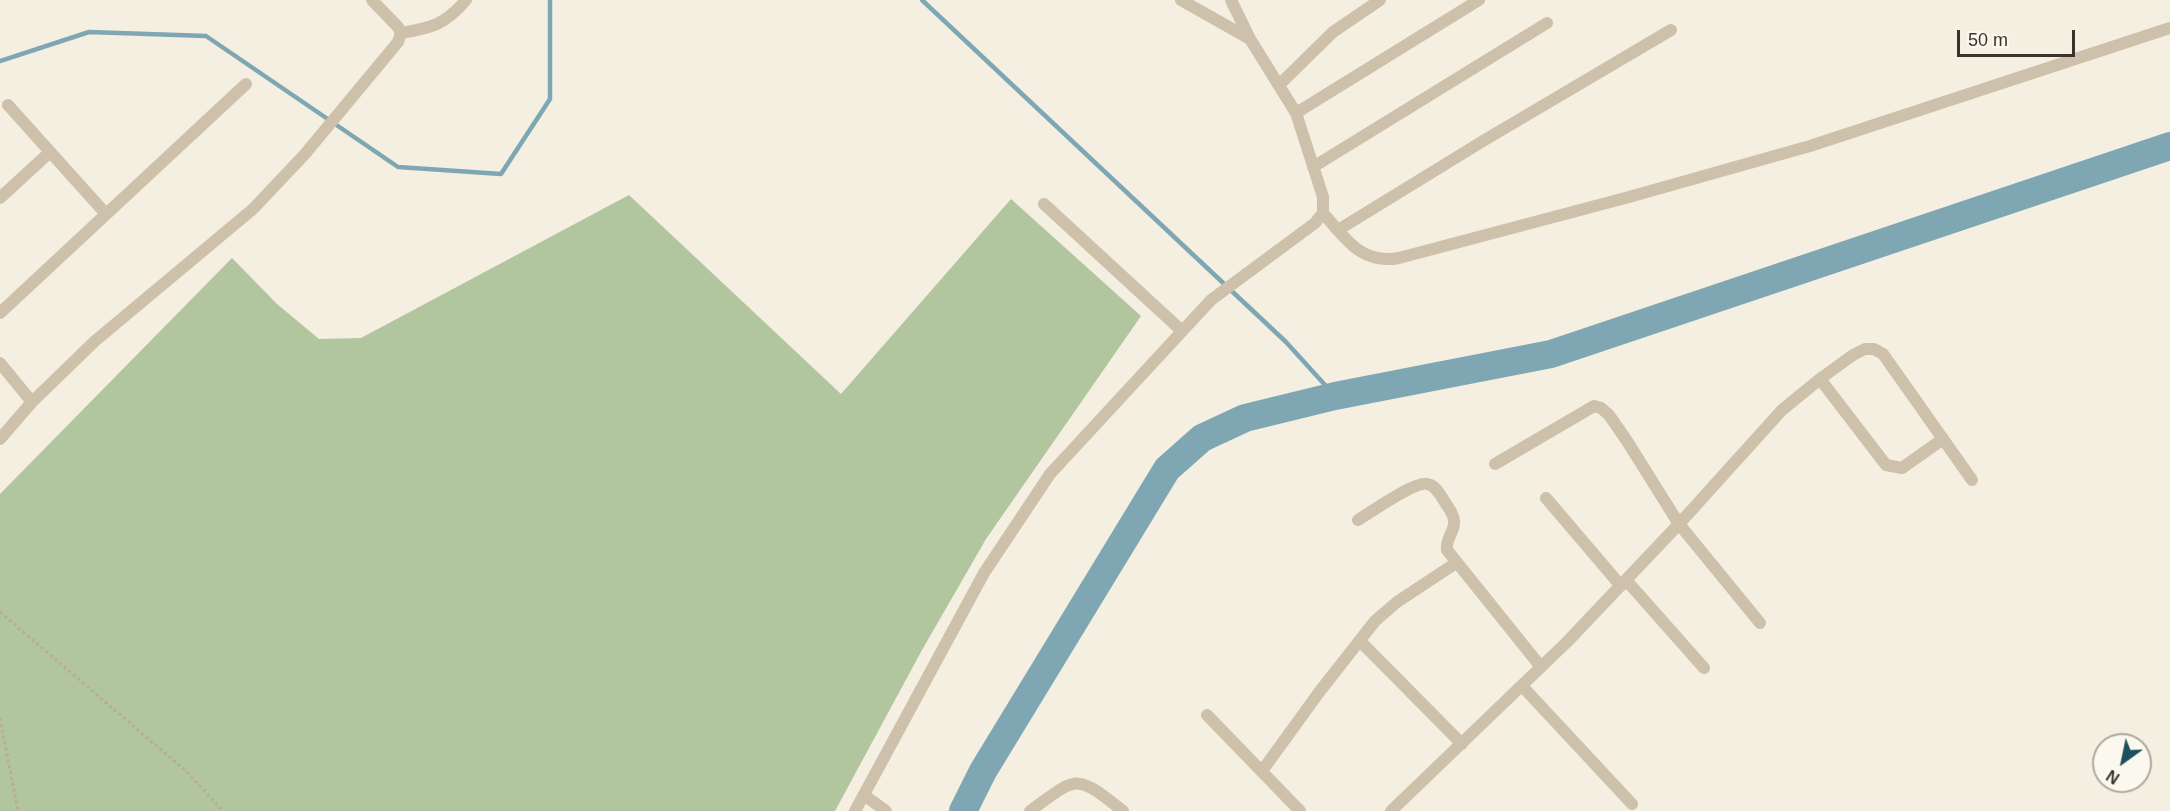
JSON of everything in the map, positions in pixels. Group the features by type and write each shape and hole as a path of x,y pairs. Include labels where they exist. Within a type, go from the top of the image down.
{"street":[{"path":"372,0 401,33"},
{"path":"401,33 440,24 466,0"},
{"path":"1181,0 1250,39"},
{"path":"855,811 984,573 1050,474 1211,300 1315,223 1323,213 1323,197 1296,113 1250,39 1231,0"},
{"path":"1279,85 1333,32 1380,0"},
{"path":"1296,113 1479,0"},
{"path":"1313,167 1547,23"},
{"path":"1323,213 1362,254 1388,260 1399,258 1810,146 2170,28"},
{"path":"1338,231 1473,147 1671,30"},
{"path":"0,439 32,402 118,321 253,209 339,114 393,49 401,33"},
{"path":"0,313 246,84"},
{"path":"8,105 106,214"},
{"path":"0,198 50,152"},
{"path":"1044,204 1182,331"},
{"path":"1391,811 1522,686 1623,583 1782,410 1853,355 1865,349 1874,349 1883,354 1971,480"},
{"path":"0,363 32,402"},
{"path":"1820,379 1886,465 1902,468 1943,439"},
{"path":"1495,464 1594,406 1601,408 1628,441 1679,524 1760,623"},
{"path":"1358,520 1409,489 1429,484 1437,489 1454,517 1455,524 1446,544 1447,550 1541,667"},
{"path":"1546,498 1704,668"},
{"path":"1262,771 1320,691 1388,608 1456,563"},
{"path":"1360,641 1462,744"},
{"path":"1522,686 1632,804"},
{"path":"1207,716 1300,811"},
{"path":"1030,811 1060,790 1078,782 1090,785 1123,811"},
{"path":"864,795 885,811"}],"path":[{"path":"0,612 186,771 223,811"},
{"path":"0,718 18,811"}],"green space":[{"path":"629,195 841,394 1011,199 1141,316 986,539 922,650 835,811 0,811 0,494 232,258 277,304 319,339 361,338"}],"waterway":[{"path":"0,61 89,32 206,36 398,167 501,174 550,99 550,0"},
{"path":"922,0 1286,342 1335,396"},
{"path":"963,811 983,771 1167,469 1202,438 1245,418 1335,396 1551,354 2170,146"}]}
